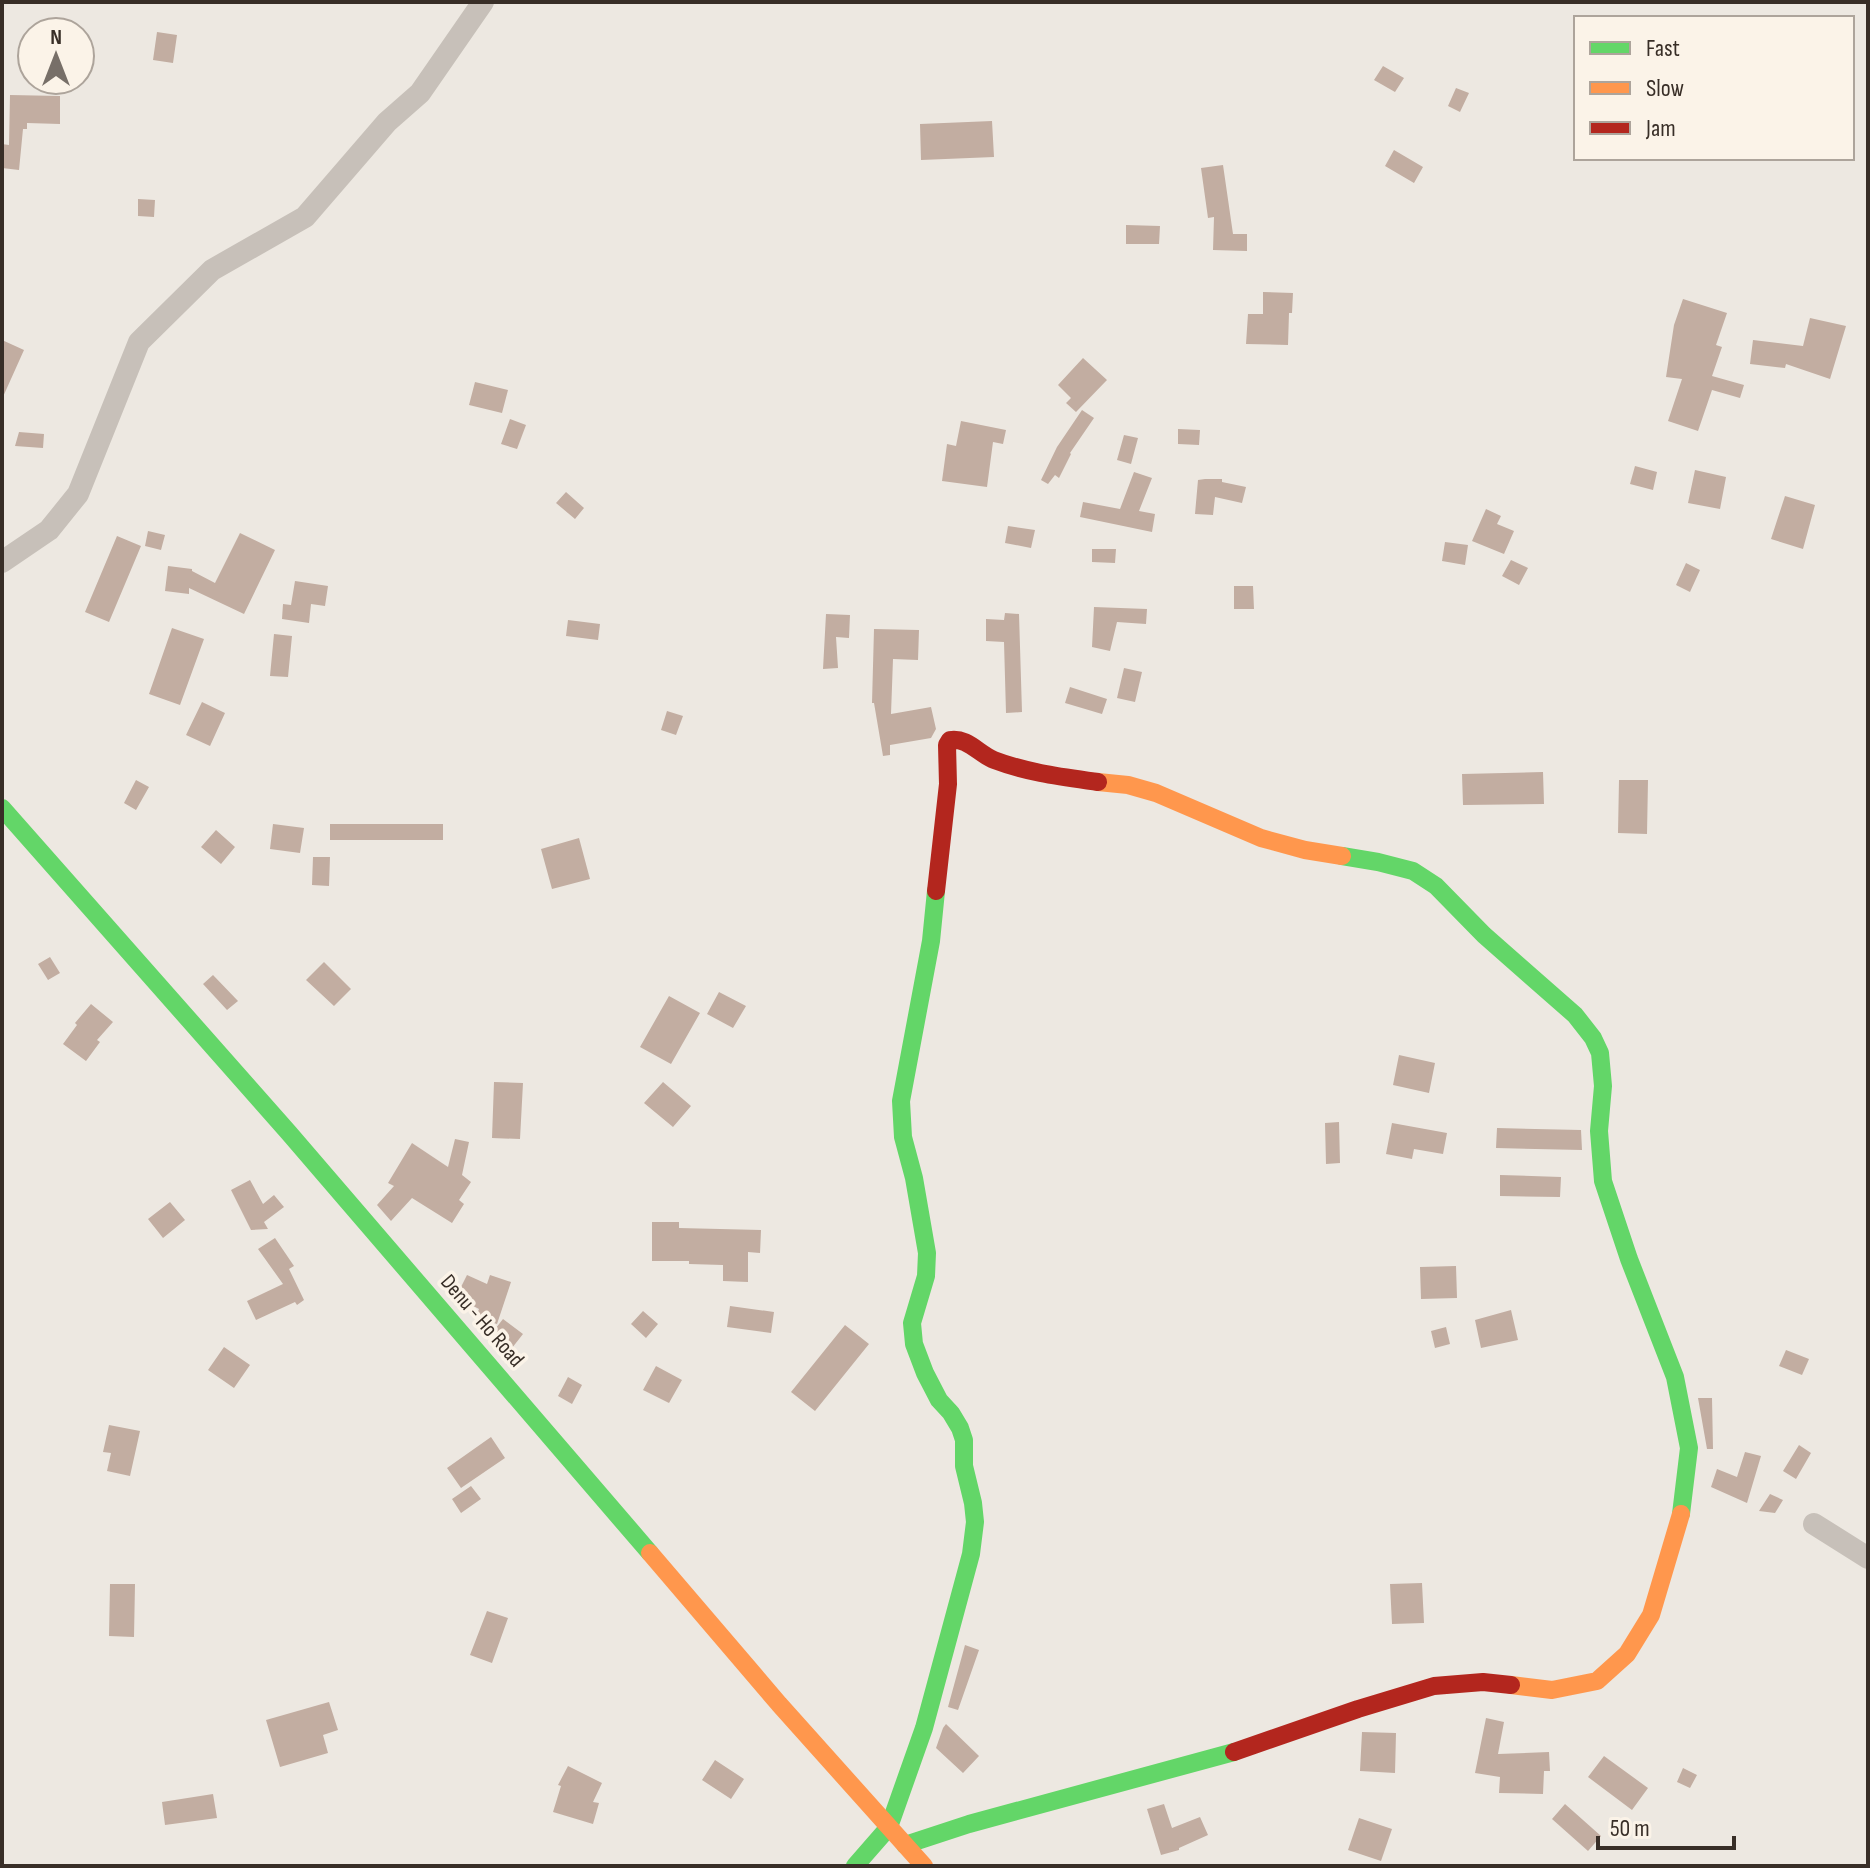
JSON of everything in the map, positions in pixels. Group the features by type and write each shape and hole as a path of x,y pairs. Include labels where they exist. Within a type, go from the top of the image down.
{"street":[{"path":"2,562 49,530 78,494 139,342 212,270 305,217 387,122 420,93 483,2"},
{"path":"855,1866 889,1827 924,1728 971,1554 975,1522 960,1428 939,1400 914,1344 912,1323 926,1276 927,1253 914,1178 903,1137 901,1101 931,941 948,784 947,745 950,740 956,739 986,757 1009,766 1050,776 1128,785 1156,793 1261,838 1413,871 1436,886 1484,935 1575,1015 1600,1053 1603,1086 1599,1131 1603,1181 1629,1259 1675,1377 1689,1448 1683,1507 1651,1615 1627,1654 1597,1681 1552,1690 1483,1682 1434,1686 1229,1754 969,1824 905,1845"},
{"name":"Denu - Ho Road","path":"2,808 289,1133 779,1704 924,1866"},
{"path":"1814,1524 1868,1558"}],"building":[{"path":"157,32 177,35 173,63 153,60"},
{"path":"1383,66 1404,78 1395,92 1374,80"},
{"path":"1456,88 1469,93 1460,112 1448,106"},
{"path":"10,95 60,96 60,124 27,123 27,129 23,129 19,170 2,168 2,144 9,145"},
{"path":"992,121 994,157 921,160 920,124"},
{"path":"1394,150 1423,167 1414,183 1385,166"},
{"path":"1223,165 1233,234 1247,234 1247,251 1213,250 1214,217 1208,218 1201,168"},
{"path":"138,199 155,200 154,217 138,216"},
{"path":"1126,225 1160,226 1159,244 1126,244"},
{"path":"1263,292 1293,293 1288,345 1246,344 1248,314 1263,314"},
{"path":"1683,299 1727,313 1716,345 1722,347 1712,376 1744,385 1740,398 1712,390 1698,431 1668,421 1682,379 1666,377 1674,325"},
{"path":"1810,318 1846,326 1830,379 1786,364 1785,368 1750,364 1753,340 1803,346"},
{"path":"2,340 24,350 2,399"},
{"path":"1083,358 1107,380 1076,412 1066,403 1071,398 1058,385"},
{"path":"475,382 508,390 502,413 469,405"},
{"path":"1082,410 1094,418 1070,453 1059,478 1055,475 1048,484 1041,480 1057,447"},
{"path":"510,419 526,425 517,449 501,444"},
{"path":"961,421 1006,430 1003,444 993,442 987,487 942,481 947,444 956,446"},
{"path":"1178,429 1200,430 1199,445 1178,444"},
{"path":"19,432 44,434 43,448 15,446"},
{"path":"1124,435 1138,438 1131,464 1117,460"},
{"path":"1635,466 1657,472 1653,490 1630,484"},
{"path":"1695,470 1726,477 1720,509 1688,503"},
{"path":"1134,472 1152,478 1139,511 1155,514 1152,532 1080,517 1083,502 1120,509"},
{"path":"1222,479 1222,482 1246,487 1242,503 1215,497 1213,515 1195,514 1198,480"},
{"path":"566,492 584,508 575,519 556,503"},
{"path":"1785,496 1815,505 1803,549 1771,539"},
{"path":"1486,509 1501,516 1497,524 1514,531 1504,554 1472,541"},
{"path":"1008,526 1035,530 1031,548 1005,543"},
{"path":"148,531 165,535 161,550 145,546"},
{"path":"240,533 275,550 244,614 189,588 189,594 165,591 168,566 192,569 215,583"},
{"path":"117,536 141,546 109,622 85,612"},
{"path":"1445,542 1468,545 1465,565 1442,561"},
{"path":"1092,549 1116,549 1115,563 1092,562"},
{"path":"1511,560 1528,568 1519,585 1502,576"},
{"path":"1686,563 1700,570 1690,592 1676,585"},
{"path":"295,581 328,586 325,606 311,604 309,623 282,619 283,604 291,605"},
{"path":"1234,586 1253,586 1254,609 1234,609"},
{"path":"1094,607 1147,609 1146,624 1117,622 1110,651 1092,647"},
{"path":"1005,613 1019,614 1022,712 1006,713 1004,642 986,641 986,619 1004,620"},
{"path":"826,614 850,615 849,638 836,637 838,668 823,669"},
{"path":"568,620 600,624 598,640 566,636"},
{"path":"172,628 204,639 180,705 149,694"},
{"path":"874,629 919,630 918,660 893,659 891,714 931,707 936,729 931,738 890,745 890,755 883,756 872,703"},
{"path":"274,634 292,636 288,677 270,676"},
{"path":"1124,668 1142,672 1135,702 1117,698"},
{"path":"1070,687 1107,699 1102,714 1065,703"},
{"path":"202,702 225,713 210,746 186,735"},
{"path":"667,711 683,716 676,735 661,730"},
{"path":"1543,772 1544,804 1463,805 1462,774"},
{"path":"136,780 149,787 136,810 124,803"},
{"path":"1619,780 1648,780 1647,834 1618,833"},
{"path":"273,824 304,828 300,853 270,849"},
{"path":"330,824 443,824 443,840 330,840"},
{"path":"216,830 235,847 221,864 201,847"},
{"path":"579,838 590,879 552,889 541,849"},
{"path":"313,857 330,857 329,886 312,885"},
{"path":"50,957 60,973 48,980 38,964"},
{"path":"324,962 351,989 334,1006 306,980"},
{"path":"213,975 238,1001 227,1010 203,984"},
{"path":"719,992 746,1006 733,1028 707,1014"},
{"path":"669,996 700,1013 671,1064 640,1047"},
{"path":"91,1004 113,1022 97,1040 100,1042 86,1061 63,1044"},
{"path":"1399,1055 1435,1063 1429,1093 1393,1085"},
{"path":"494,1082 523,1083 520,1139 492,1138"},
{"path":"663,1082 691,1106 673,1127 644,1103"},
{"path":"1339,1122 1340,1163 1326,1164 1325,1123"},
{"path":"1392,1123 1447,1133 1443,1154 1414,1149 1412,1159 1386,1154"},
{"path":"1497,1128 1581,1130 1582,1150 1496,1148"},
{"path":"455,1139 469,1142 462,1175 471,1182 459,1200 464,1204 452,1223 412,1198 391,1221 377,1205 394,1186 388,1183 412,1143 448,1167"},
{"path":"1500,1175 1561,1177 1560,1197 1500,1196"},
{"path":"250,1180 263,1204 274,1195 284,1207 264,1222 268,1229 251,1230 231,1190"},
{"path":"170,1202 185,1220 163,1238 148,1219"},
{"path":"652,1222 679,1222 679,1228 761,1230 760,1253 748,1252 748,1282 723,1281 723,1265 652,1261"},
{"path":"275,1238 294,1266 289,1269 304,1300 256,1320 247,1301 283,1284 258,1249"},
{"path":"1456,1266 1457,1298 1421,1299 1420,1267"},
{"path":"467,1275 487,1284 490,1275 511,1282 497,1324 476,1317 479,1309 456,1297"},
{"path":"730,1306 774,1312 771,1333 727,1327"},
{"path":"1511,1310 1518,1340 1481,1348 1475,1320"},
{"path":"643,1311 658,1324 646,1338 631,1324"},
{"path":"503,1319 523,1334 512,1348 492,1333"},
{"path":"845,1325 869,1344 815,1411 791,1392"},
{"path":"1446,1327 1450,1344 1435,1348 1431,1331"},
{"path":"224,1347 250,1365 234,1388 208,1370"},
{"path":"1786,1350 1809,1359 1802,1375 1779,1366"},
{"path":"656,1366 682,1380 669,1403 643,1390"},
{"path":"568,1377 582,1385 572,1404 558,1396"},
{"path":"1698,1398 1712,1398 1713,1449 1707,1449"},
{"path":"109,1425 140,1431 130,1476 107,1471 111,1453 103,1452"},
{"path":"491,1437 505,1458 461,1488 447,1468"},
{"path":"1799,1445 1811,1453 1796,1479 1783,1471"},
{"path":"1745,1452 1761,1456 1747,1503 1711,1487 1717,1469 1737,1477"},
{"path":"471,1486 481,1499 461,1513 452,1499"},
{"path":"1770,1494 1783,1500 1775,1513 1759,1511"},
{"path":"1422,1583 1424,1623 1392,1624 1390,1584"},
{"path":"110,1584 135,1584 134,1637 109,1636"},
{"path":"487,1611 508,1618 492,1663 470,1655"},
{"path":"965,1645 979,1650 958,1710 948,1707"},
{"path":"329,1702 338,1730 323,1735 328,1753 280,1767 266,1720"},
{"path":"1486,1718 1504,1722 1498,1754 1549,1752 1550,1771 1544,1771 1543,1794 1499,1793 1500,1777 1475,1773"},
{"path":"946,1724 979,1756 963,1773 936,1748"},
{"path":"1362,1732 1396,1733 1395,1773 1360,1771"},
{"path":"1604,1756 1648,1788 1632,1810 1588,1777"},
{"path":"715,1760 744,1779 731,1799 702,1780"},
{"path":"568,1766 602,1783 593,1802 599,1803 593,1824 553,1812 561,1786 558,1785"},
{"path":"1683,1768 1697,1775 1690,1788 1677,1782"},
{"path":"213,1794 217,1818 165,1825 162,1802"},
{"path":"1164,1804 1172,1828 1200,1817 1208,1835 1179,1850 1161,1855 1147,1809"},
{"path":"1565,1804 1601,1836 1588,1851 1552,1819"},
{"path":"1359,1818 1392,1829 1381,1861 1348,1850"}],"traffic: fast":[{"path":"2,808 289,1133 650,1553"},
{"path":"1342,856 1413,871 1436,886 1484,935 1575,1015 1593,1038 1600,1053 1603,1086 1599,1131 1603,1181 1629,1259 1675,1377 1689,1448 1681,1514"},
{"path":"855,1866 889,1827 924,1728 971,1554 975,1522 964,1466 964,1440 960,1428 939,1400 925,1373 914,1344 912,1323 926,1276 927,1253 914,1178 903,1137 901,1101 931,941 936,891"},
{"path":"905,1845 969,1824 1234,1752"}],"traffic: slow":[{"path":"1098,782 1128,785 1156,793 1261,838 1342,856"},
{"path":"1511,1685 1552,1690 1597,1681 1627,1654 1651,1615 1681,1514"},
{"path":"650,1553 924,1866"}],"traffic: jam":[{"path":"936,891 948,784 947,745 950,740 962,741 994,760 1020,768 1098,782"},
{"path":"1234,1752 1434,1686 1483,1682 1511,1685"}]}
